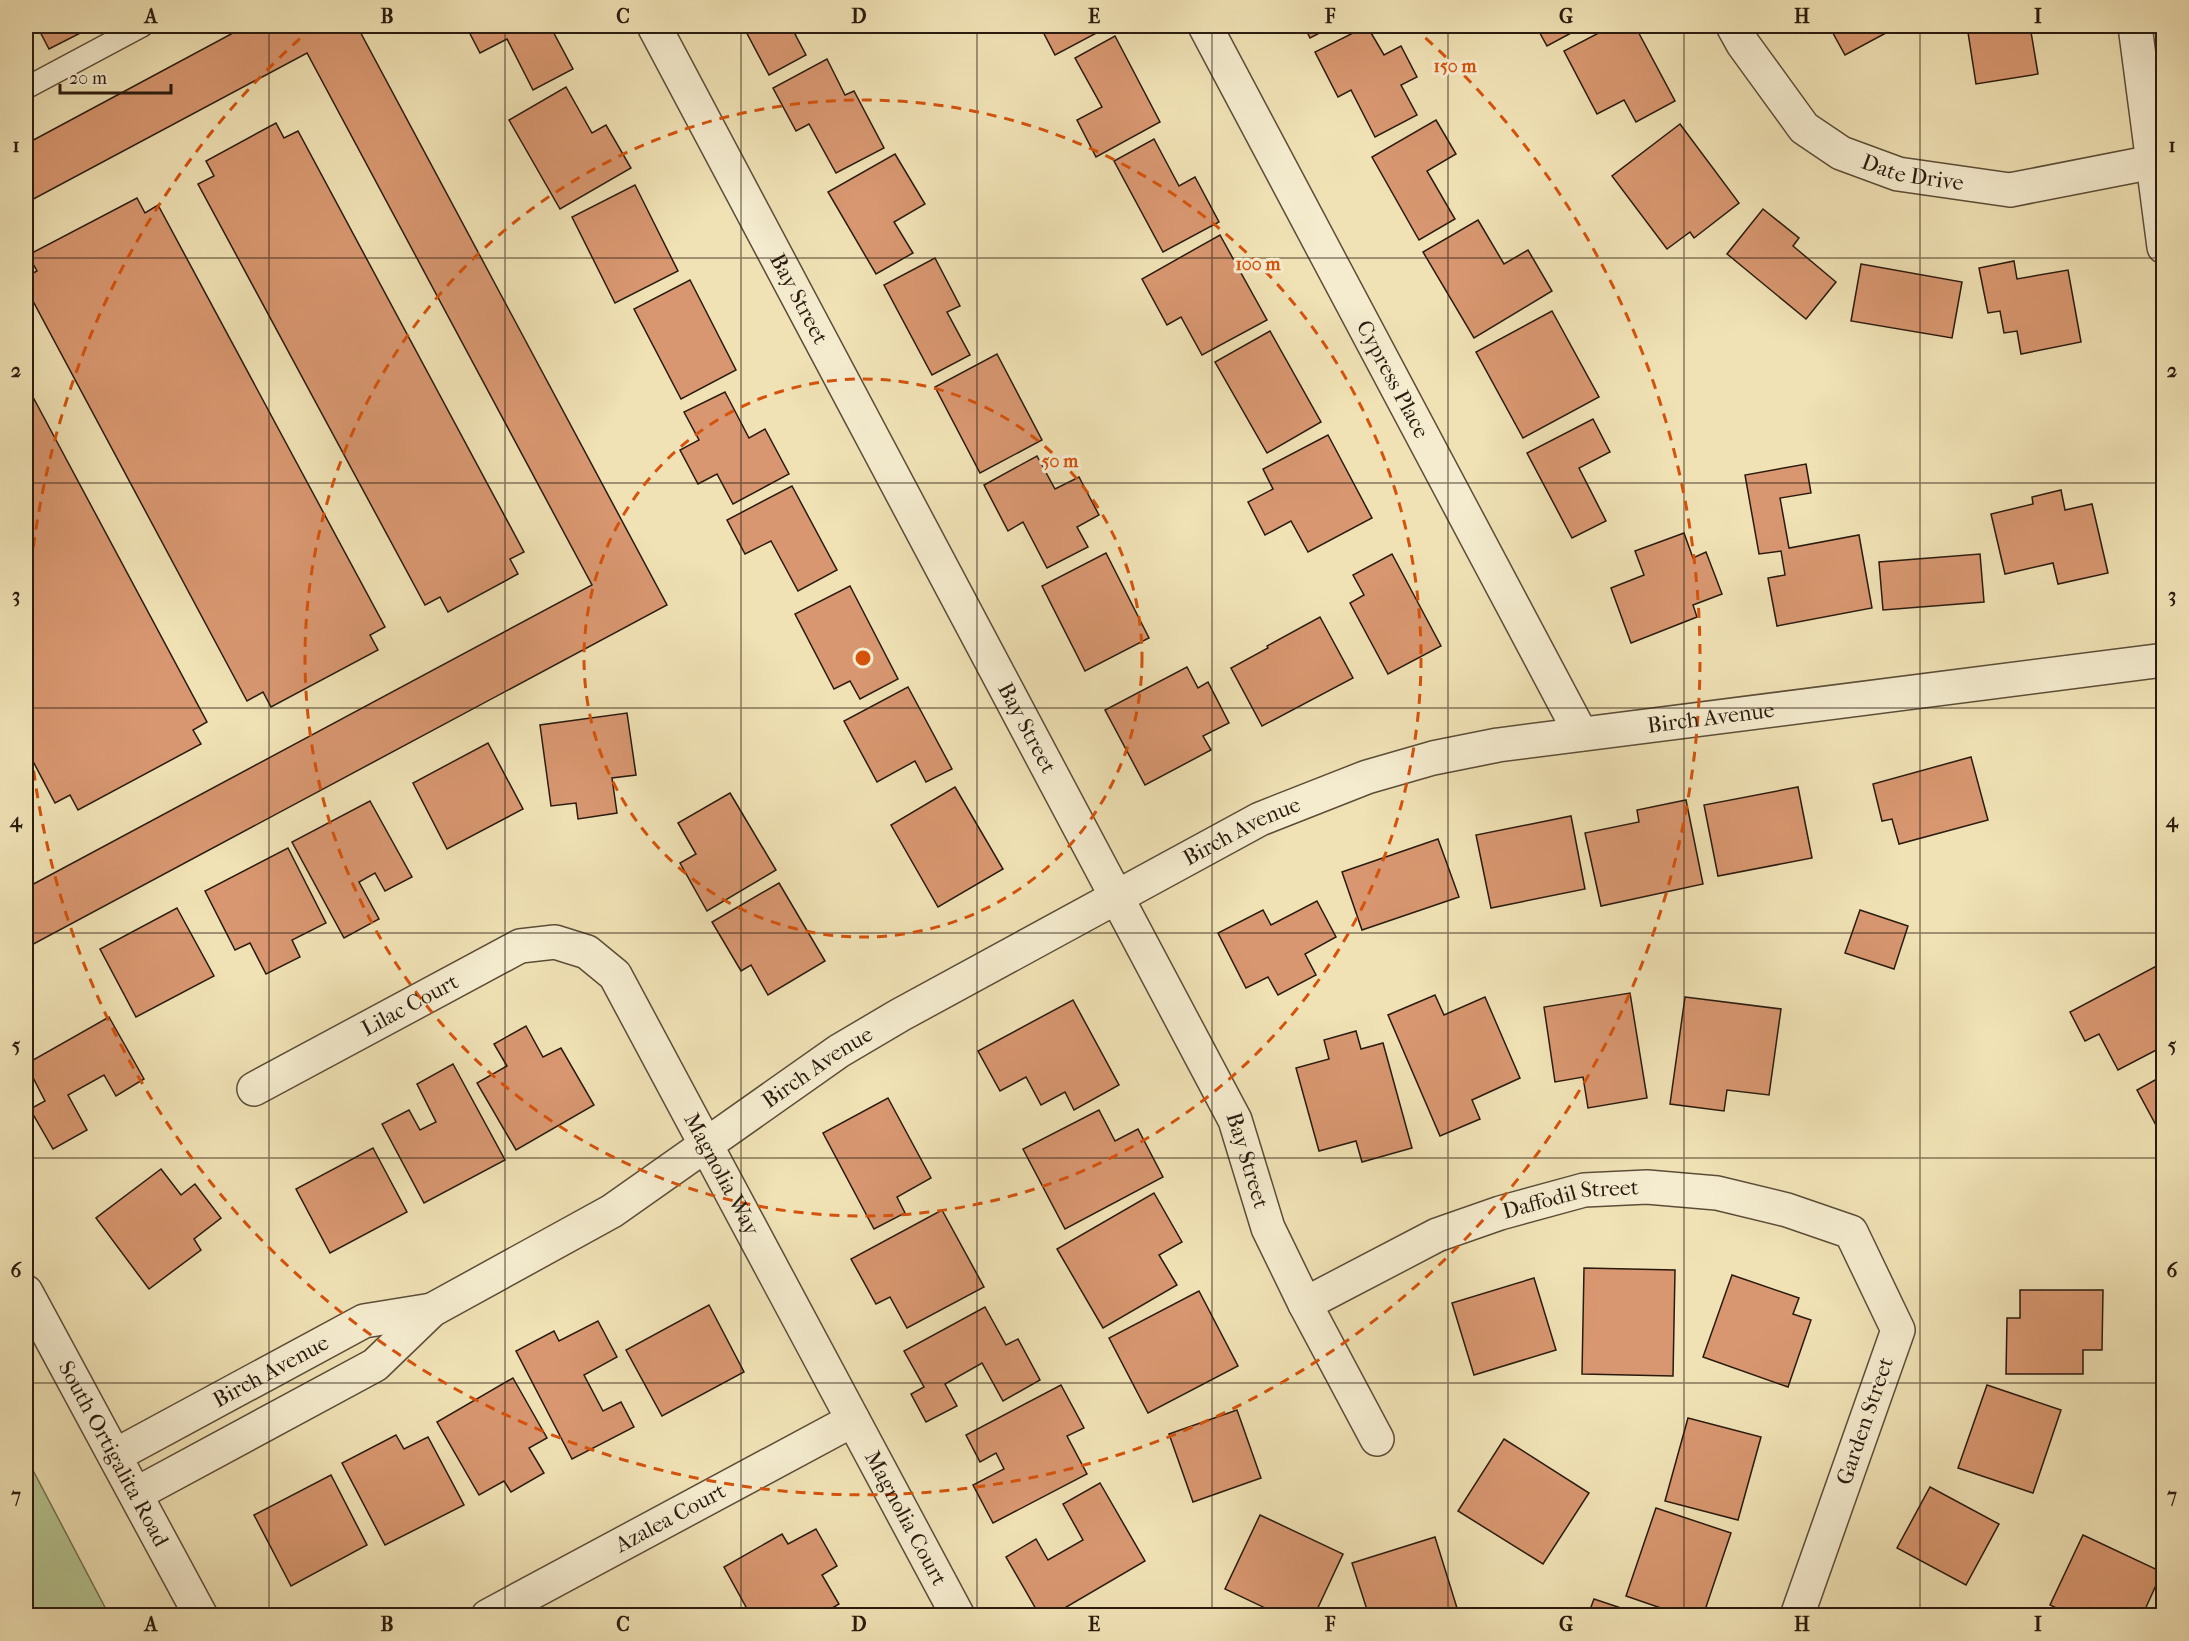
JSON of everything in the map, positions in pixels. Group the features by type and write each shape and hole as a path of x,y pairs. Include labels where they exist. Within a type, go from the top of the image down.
{"street":[{"name":"Bay Street","path":"654,26 1235,1120 1268,1228 1305,1304 1377,1439"},
{"name":"Cypress Place","path":"1205,26 1581,734"},
{"name":"Date Drive","path":"1733,26 1743,44 1804,128 1841,153 1898,174 2010,190 2153,162"},
{"path":"2135,26 2163,247"},
{"name":"Birch Avenue","path":"136,1494 375,1365 432,1310 612,1211 838,1051 1260,819 1367,777 1433,758 1498,745 2163,660"},
{"name":"Lilac Court","path":"254,1089 520,946 555,942 571,947"},
{"name":"Magnolia Way","path":"571,947 587,952 615,975 853,1420"},
{"name":"Daffodil Street","path":"1305,1304 1437,1235 1500,1213 1584,1190 1647,1187 1717,1193 1787,1210 1851,1232"},
{"name":"Garden Street","path":"1807,1613 1898,1330 1851,1232"},
{"name":"South Ortigalita Road","path":"26,1292 201,1616"},
{"name":"Birch Avenue","path":"116,1455 364,1321 432,1310"},
{"name":"Azalea Court","path":"488,1616 853,1420"},
{"name":"Magnolia Court","path":"853,1420 958,1616"}],"lane":[{"path":"26,88 142,26"}],"green space":[{"path":"26,1457 109,1615 26,1615"}],"building":[{"path":"37,26 94,26 49,49"},
{"path":"246,26 357,26 667,605 26,948 26,888 592,585 307,53 26,203 26,144"},
{"path":"466,26 550,26 573,69 533,90 507,39 480,53"},
{"path":"743,26 807,26 795,34 806,55 769,75"},
{"path":"1040,26 1105,26 1106,28 1055,55"},
{"path":"1304,26 1333,26 1310,38"},
{"path":"1367,26 1384,55 1401,46 1417,77 1401,85 1417,115 1375,137 1351,90 1338,97 1315,52"},
{"path":"1536,26 1584,26 1547,46"},
{"path":"1612,26 1635,26 1675,101 1636,122 1624,100 1597,114 1564,51"},
{"path":"1829,26 1896,26 1897,27 1845,55"},
{"path":"1967,26 2030,26 2038,74 1976,84"},
{"path":"1115,36 1160,122 1096,157 1077,120 1102,107 1075,58"},
{"path":"827,59 845,95 854,91 884,148 836,173 809,124 796,131 773,88"},
{"path":"566,87 592,133 606,125 631,168 560,209 509,120"},
{"path":"1436,120 1456,154 1427,171 1455,219 1419,240 1372,157"},
{"path":"276,123 284,138 298,131 524,552 510,559 518,574 448,612 440,597 425,605 198,184 214,176 206,161"},
{"path":"1680,124 1739,203 1694,238 1690,232 1667,249 1612,176"},
{"path":"1154,139 1179,186 1195,177 1219,222 1163,252 1114,161"},
{"path":"895,154 925,204 894,222 913,253 876,274 828,192"},
{"path":"635,185 678,271 615,303 572,217"},
{"path":"137,198 145,213 158,205 385,627 370,635 378,650 271,707 263,692 247,701 26,288 26,277 37,271 28,255"},
{"path":"1763,209 1799,238 1793,246 1836,282 1806,319 1727,254"},
{"path":"1478,220 1504,264 1528,250 1552,291 1474,338 1423,252"},
{"path":"1220,235 1267,320 1202,355 1181,317 1167,325 1142,279"},
{"path":"935,258 960,306 947,312 970,355 932,375 884,285"},
{"path":"2014,261 2017,279 2068,270 2081,342 2021,354 2017,331 2004,333 2000,311 1988,313 1979,268"},
{"path":"1861,264 1962,282 1952,338 1851,321"},
{"path":"690,280 736,370 681,399 634,309"},
{"path":"1552,311 1599,397 1523,438 1476,352"},
{"path":"1270,331 1321,422 1267,453 1215,362"},
{"path":"997,354 1042,440 980,473 935,387"},
{"path":"26,384 207,722 193,730 201,744 78,810 70,795 55,803 26,748"},
{"path":"725,392 749,438 765,429 789,474 733,504 717,474 698,484 680,450 699,440 684,412"},
{"path":"1593,419 1610,452 1579,468 1606,521 1572,538 1527,453"},
{"path":"1328,435 1372,518 1308,552 1291,521 1265,535 1248,502 1273,489 1263,469"},
{"path":"1037,456 1055,489 1079,477 1099,515 1077,527 1088,547 1047,568 1023,522 1008,531 984,485"},
{"path":"1806,464 1811,493 1780,498 1789,548 1859,535 1872,608 1777,626 1768,578 1785,575 1781,551 1759,554 1745,475"},
{"path":"792,486 837,570 798,591 771,541 745,554 727,520"},
{"path":"2061,490 2065,510 2092,504 2108,573 2058,584 2053,563 2005,574 1991,514 2033,504 2032,497"},
{"path":"1684,533 1693,558 1706,552 1722,594 1693,605 1697,617 1631,643 1611,588 1644,575 1635,551"},
{"path":"1106,553 1149,638 1085,671 1042,586"},
{"path":"1392,554 1441,646 1388,674 1350,603 1364,595 1353,575"},
{"path":"1980,554 1984,602 1883,610 1879,562"},
{"path":"850,586 898,679 860,699 850,681 834,689 795,614"},
{"path":"1320,617 1353,678 1262,726 1231,668"},
{"path":"1187,667 1198,688 1208,682 1229,723 1203,736 1211,750 1145,785 1105,710"},
{"path":"908,687 952,769 926,782 915,761 877,782 844,721"},
{"path":"627,713 636,775 612,778 617,813 578,819 576,803 551,806 540,725"},
{"path":"488,743 523,809 447,849 413,783"},
{"path":"1971,757 1988,820 1899,844 1892,819 1882,821 1873,784"},
{"path":"955,787 1003,869 938,907 891,825"},
{"path":"1798,787 1812,858 1718,876 1704,805"},
{"path":"730,793 776,870 707,911 680,863 696,854 678,823"},
{"path":"1686,800 1703,884 1601,906 1585,833 1639,822 1637,810"},
{"path":"370,801 412,877 385,891 375,873 359,882 379,919 344,938 292,842"},
{"path":"1571,816 1585,889 1491,908 1476,835"},
{"path":"1438,839 1459,897 1362,930 1342,872"},
{"path":"288,848 326,923 292,940 300,957 266,974 250,943 235,950 205,891"},
{"path":"779,883 825,961 768,995 751,965 741,971 712,922"},
{"path":"1317,901 1336,937 1305,954 1316,975 1278,995 1268,977 1246,988 1218,933 1263,910 1271,925"},
{"path":"177,908 214,976 136,1017 100,949"},
{"path":"1860,910 1908,926 1894,969 1845,953"},
{"path":"2164,962 2164,1046 2118,1070 2099,1034 2085,1041 2070,1012"},
{"path":"1630,993 1647,1098 1588,1108 1583,1077 1555,1082 1544,1007"},
{"path":"1435,995 1444,1015 1485,997 1520,1078 1472,1100 1480,1119 1440,1136 1388,1015"},
{"path":"1685,997 1781,1009 1769,1095 1727,1090 1724,1111 1670,1104"},
{"path":"1073,1000 1119,1085 1074,1110 1065,1092 1041,1105 1026,1077 1000,1091 978,1051"},
{"path":"109,1017 144,1079 116,1096 104,1075 68,1095 87,1130 53,1149 30,1109 45,1101 26,1064"},
{"path":"526,1026 543,1057 561,1048 594,1105 516,1150 477,1083 507,1066 494,1044"},
{"path":"1356,1031 1361,1049 1383,1043 1412,1148 1362,1162 1356,1141 1319,1151 1296,1068 1329,1059 1324,1040"},
{"path":"453,1064 505,1160 424,1203 382,1124 409,1110 420,1130 436,1122 417,1084"},
{"path":"2164,1075 2164,1140 2137,1090"},
{"path":"888,1098 931,1178 897,1197 905,1213 874,1229 823,1133"},
{"path":"1099,1110 1115,1141 1138,1129 1163,1177 1065,1229 1023,1149"},
{"path":"373,1148 407,1212 330,1253 296,1189"},
{"path":"161,1169 181,1195 195,1184 221,1218 194,1239 201,1250 149,1289 96,1218"},
{"path":"1154,1193 1182,1242 1159,1255 1177,1285 1103,1328 1057,1249"},
{"path":"942,1210 984,1287 907,1328 890,1297 876,1304 851,1259"},
{"path":"1584,1268 1675,1270 1673,1376 1582,1374"},
{"path":"1732,1275 1799,1298 1793,1314 1811,1320 1788,1387 1703,1357"},
{"path":"1534,1278 1556,1350 1474,1375 1452,1303"},
{"path":"2020,1290 2103,1290 2102,1350 2083,1350 2083,1374 2006,1374 2007,1318 2020,1318"},
{"path":"1199,1291 1238,1366 1148,1413 1109,1338"},
{"path":"709,1305 744,1372 662,1416 626,1350"},
{"path":"985,1307 1006,1345 1018,1339 1040,1380 1003,1401 982,1363 945,1384 957,1406 926,1422 911,1394 924,1387 904,1351"},
{"path":"598,1321 617,1357 584,1375 603,1411 621,1402 634,1427 572,1459 516,1351 554,1331 559,1341"},
{"path":"513,1378 547,1438 529,1448 544,1473 511,1492 504,1481 479,1495 437,1422"},
{"path":"1061,1385 1084,1428 1067,1436 1087,1474 993,1523 973,1485 1004,1469 996,1453 980,1462 966,1435"},
{"path":"1987,1385 2061,1410 2033,1493 1958,1468"},
{"path":"1237,1410 1261,1478 1193,1502 1169,1434"},
{"path":"1688,1418 1761,1437 1738,1520 1665,1501"},
{"path":"396,1435 404,1449 428,1437 464,1505 385,1545 342,1463"},
{"path":"1504,1439 1589,1493 1543,1564 1458,1511"},
{"path":"331,1475 367,1545 291,1586 254,1515"},
{"path":"1100,1483 1145,1561 1051,1616 1040,1616 1006,1557 1036,1539 1048,1560 1083,1540 1063,1504"},
{"path":"1930,1487 1999,1524 1966,1585 1897,1548"},
{"path":"1656,1508 1731,1533 1703,1616 1684,1616 1626,1596"},
{"path":"1260,1515 1343,1554 1314,1616 1282,1616 1225,1589"},
{"path":"816,1529 837,1566 822,1575 839,1604 819,1616 751,1616 724,1567 782,1534 788,1544"},
{"path":"2083,1535 2162,1572 2142,1616 2073,1616 2050,1605"},
{"path":"1435,1537 1457,1608 1432,1616 1369,1616 1352,1563"},
{"path":"1594,1599 1645,1616 1565,1616 1568,1608 1588,1615"}]}
